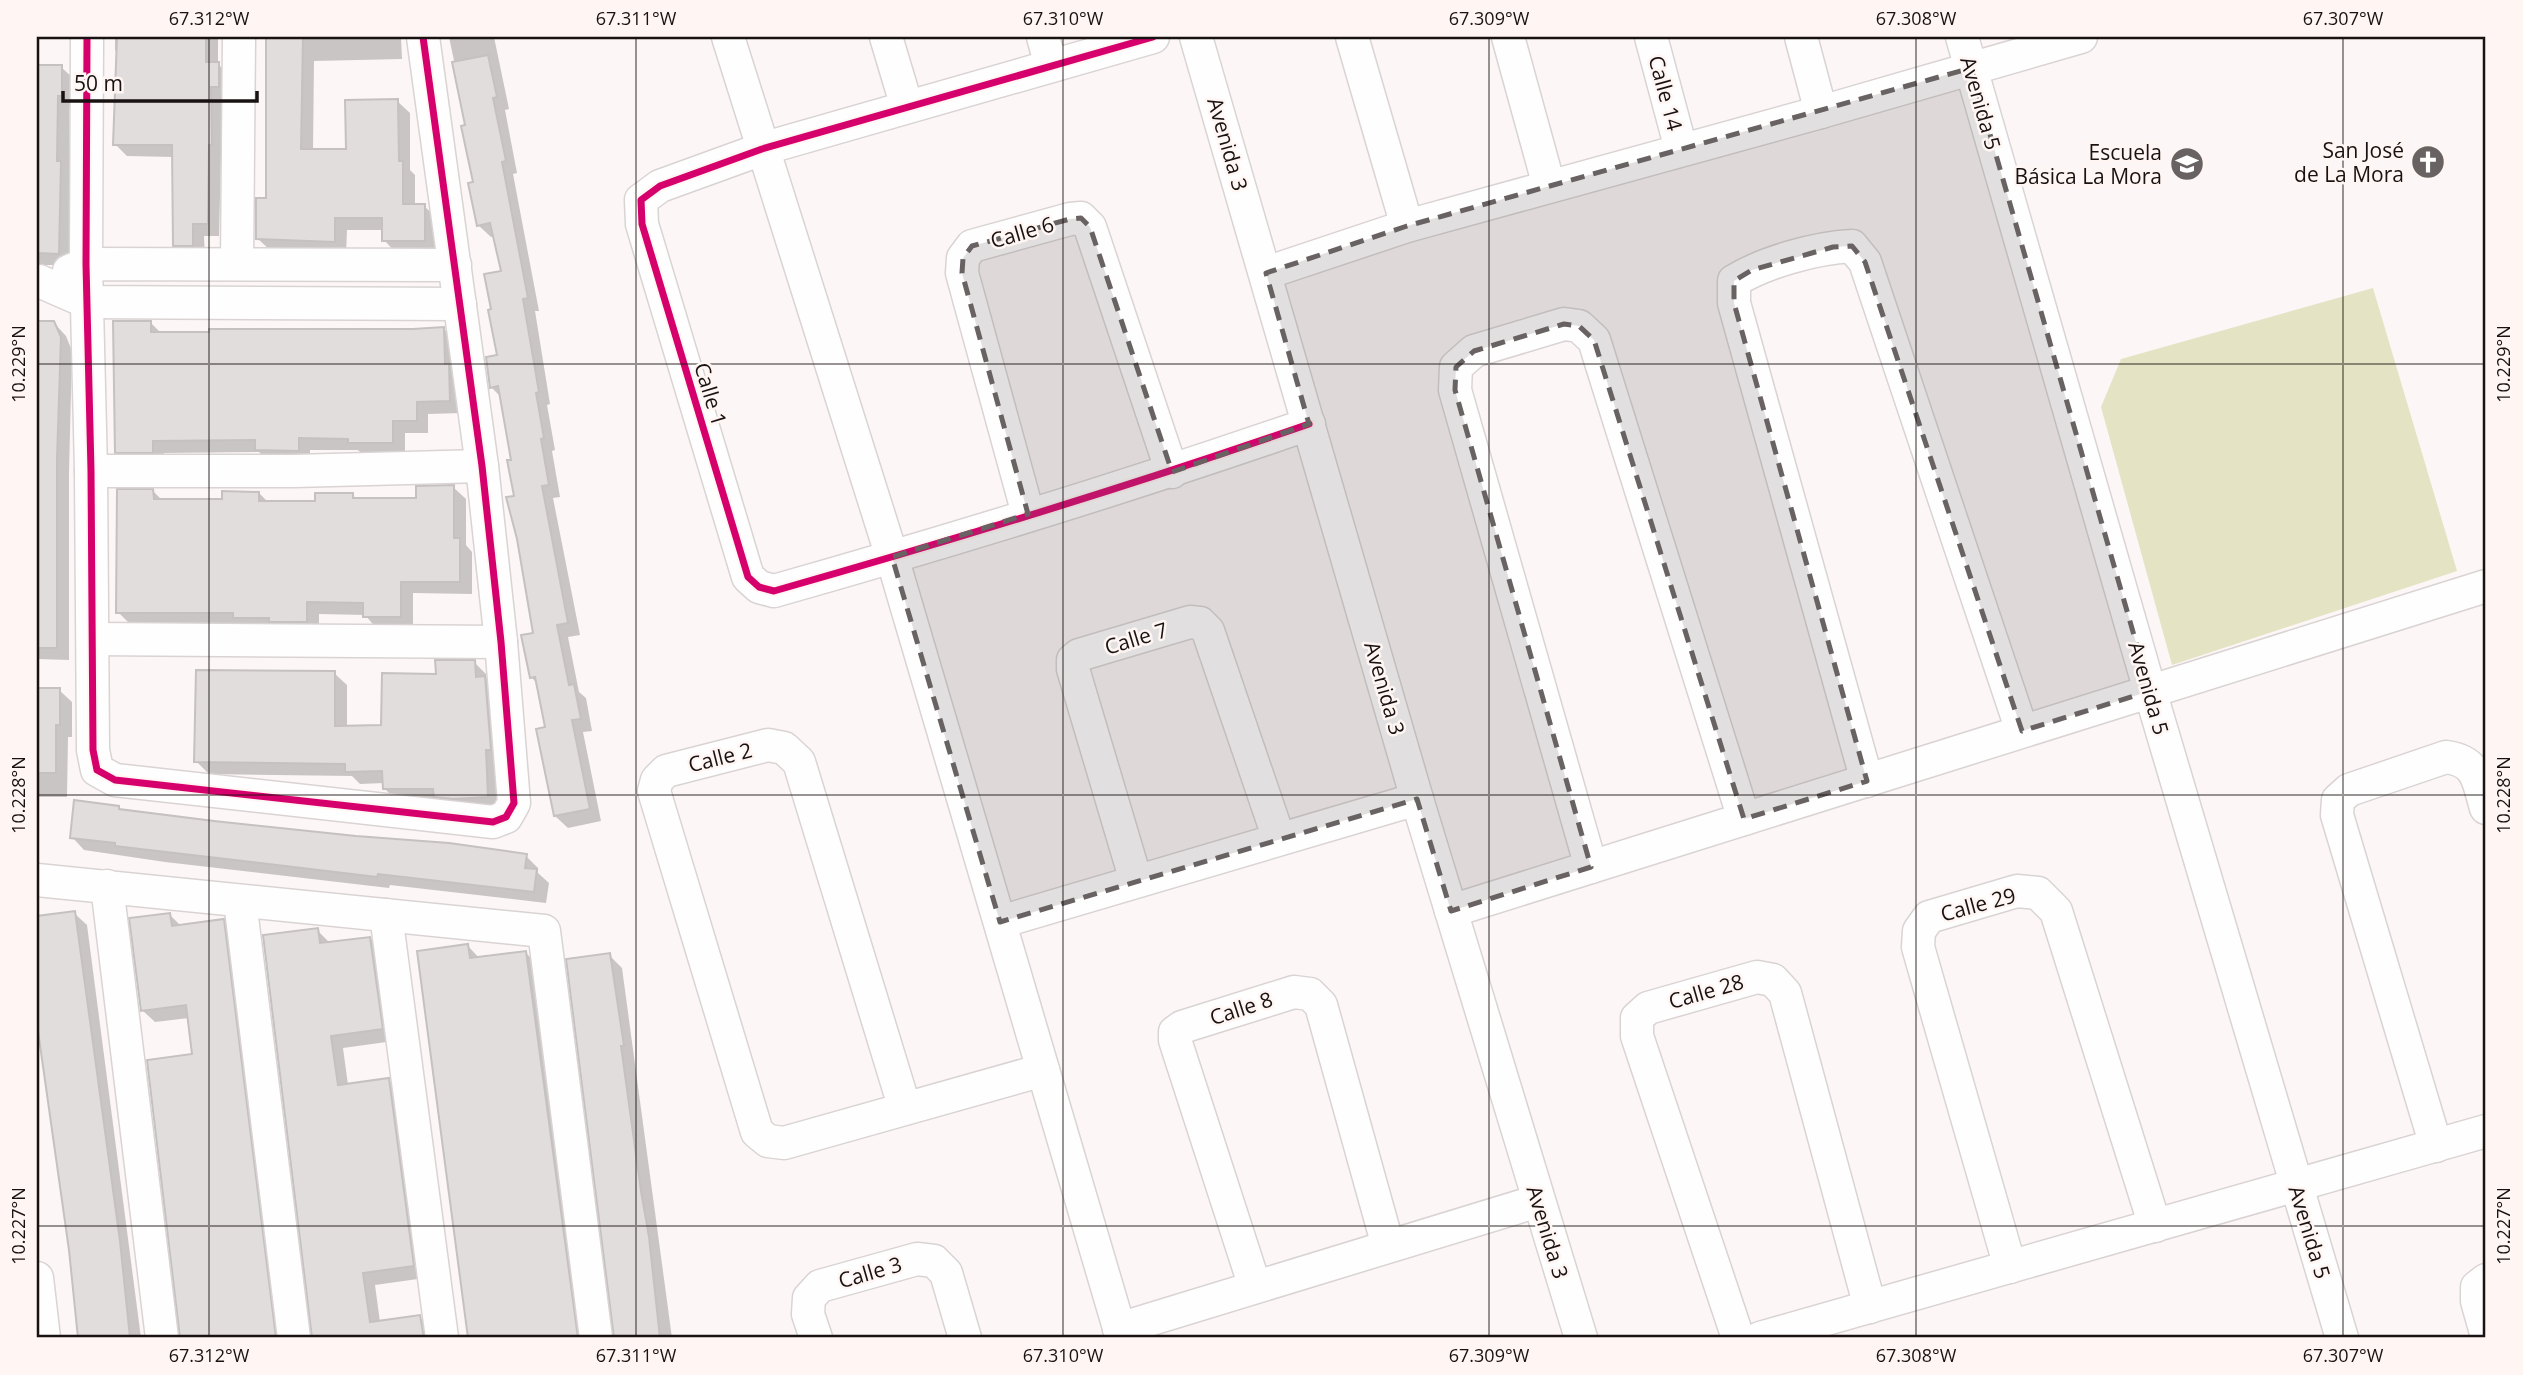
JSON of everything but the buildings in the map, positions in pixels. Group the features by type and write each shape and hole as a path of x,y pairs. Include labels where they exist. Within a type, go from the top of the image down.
{"street":[{"path":"87,37 86,264 93,750 97,770 115,780 493,822 506,817 514,803 501,642 482,466 423,37"},
{"path":"237,264 239,37"},
{"path":"728,37 892,557 1120,1334 1255,1287 1538,1201"},
{"path":"886,37 907,107"},
{"path":"762,149 907,107 1047,51 1153,37"},
{"name":"Avenida 3","path":"1196,37 1417,799 1581,1338"},
{"path":"1352,37 1407,226"},
{"path":"1508,37 1549,186"},
{"name":"Calle 14","path":"1651,37 1681,149"},
{"path":"1801,37 1821,112"},
{"name":"Avenida 5","path":"1962,37 2150,691 2342,1338"},
{"path":"1266,273 1407,226 2081,37"},
{"name":"Calle 1","path":"762,149 660,186 641,200 642,224 748,577 759,587 774,591 892,557"},
{"name":"Calle 6","path":"1028,514 962,273 963,258 972,246 1070,219 1081,218 1090,227 1172,472"},
{"path":"1867,781 1734,303 1734,281 1752,270 1833,247 1852,246 1866,262 2022,731"},
{"path":"38,281 86,264 455,265"},
{"path":"38,281 87,302 460,304"},
{"path":"1591,867 1455,390 1456,367 1474,351 1564,324 1579,326 1594,340 1744,819"},
{"path":"892,557 1172,472 1309,424"},
{"path":"91,471 294,471 482,466"},
{"path":"1451,911 2486,586"},
{"name":"Calle 7","path":"1136,881 1073,670 1073,660 1079,655 1190,622 1200,623 1208,631 1279,839"},
{"path":"93,639 501,642"},
{"name":"Calle 2","path":"768,745 784,748 799,762 905,1110 784,1143 768,1141 757,1132 654,790 657,780 666,771 768,745"},
{"path":"2436,1146 2337,815 2337,800 2349,790 2446,757 2462,759 2474,769 2486,808"},
{"path":"1000,922 1417,799"},
{"path":"37,880 544,931 596,1338"},
{"path":"107,886 162,1338"},
{"name":"Calle 29","path":"2010,1267 1918,947 1919,931 1929,917 2017,891 2038,893 2056,911 2155,1226"},
{"path":"240,901 293,1338"},
{"path":"386,915 442,1338"},
{"name":"Calle 28","path":"1738,1338 1637,1036 1637,1018 1648,1008 1757,977 1773,980 1785,993 1870,1307"},
{"name":"Calle 8","path":"1255,1287 1175,1040 1175,1032 1182,1027 1294,992 1310,994 1321,1005 1388,1247"},
{"path":"905,1110 1043,1070"},
{"path":"1760,1338 2486,1131"},
{"name":"Calle 3","path":"816,1338 808,1314 808,1298 820,1286 917,1259 934,1261 946,1273 965,1338"},
{"path":"37,1278 44,1338"},
{"path":"2486,1280 2477,1287 2477,1301 2486,1333"}],"highlighted area":[{"path":"1971,68 2150,691 2022,731 1865,262 1852,246 1833,247 1752,270 1734,281 1734,303 1867,781 1744,819 1594,340 1579,326 1564,324 1474,351 1456,367 1455,390 1591,867 1451,911 1417,799 1000,922 892,557 1028,514 962,273 963,258 972,246 1070,219 1081,218 1090,227 1172,472 1309,424 1266,273 1407,226"}],"green space":[{"path":"2373,288 2457,571 2172,665 2101,407 2121,359"}],"cycle path":[{"path":"87,37 86,264 93,750 97,770 115,780 493,822 506,817 514,803 501,642 482,466 423,37"},
{"path":"1153,37 762,149 660,186 641,200 642,224 748,577 759,587 774,591 1043,511 1309,424"}],"place":[{"name":"San José de La Mora","path":"2428,162"},
{"name":"Escuela Básica La Mora","path":"2187,164"}]}
